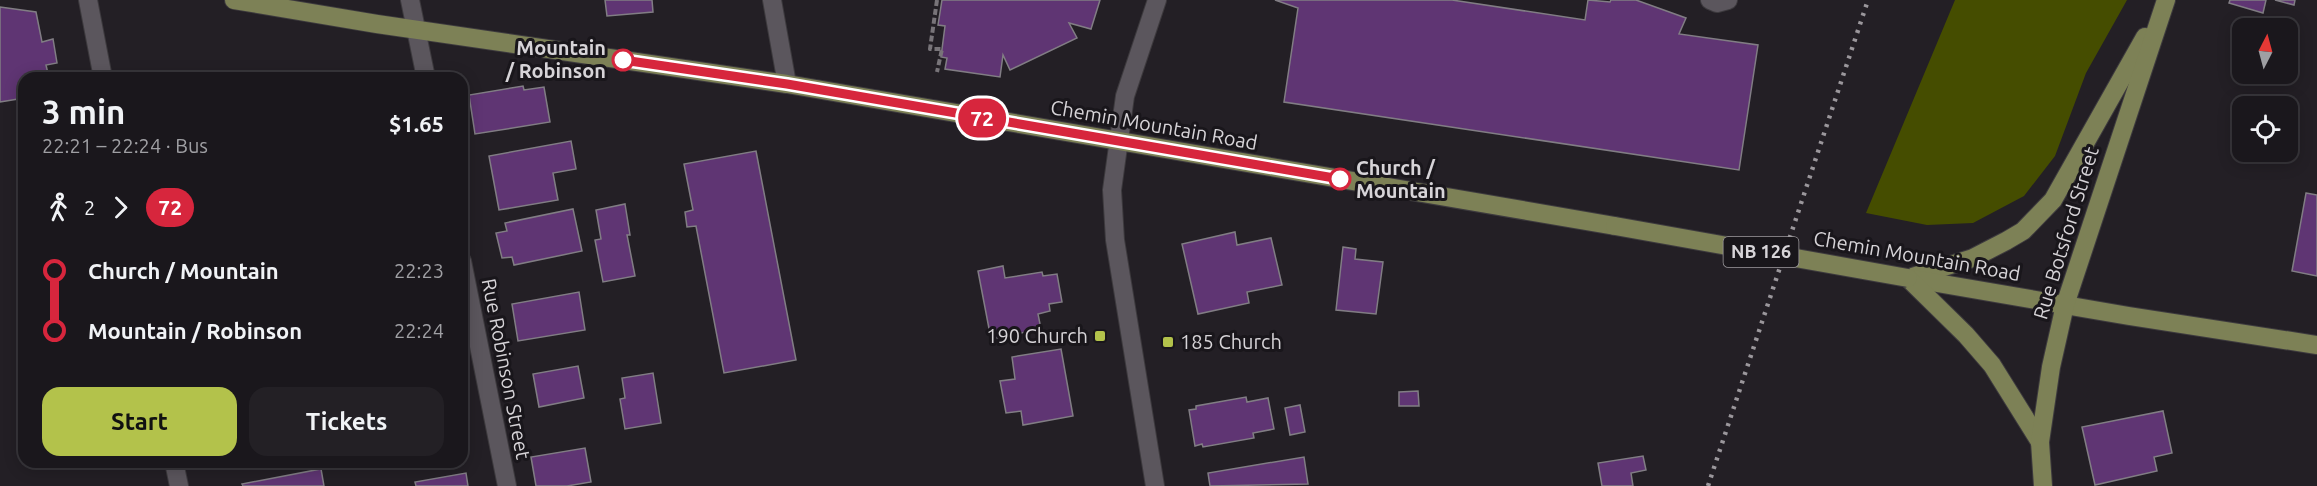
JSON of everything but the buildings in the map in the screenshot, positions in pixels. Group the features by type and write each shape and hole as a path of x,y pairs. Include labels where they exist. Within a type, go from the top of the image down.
{"main road":[{"name":"Chemin Mountain Road","path":"234,0 787,84 2065,305"},
{"path":"2040,442 1992,365 1966,335 1908,278 1973,258 2006,241 2023,231 2053,200 2165,1"},
{"name":"Rue Botsford Street","path":"2043,486 2040,442 2051,367 2065,305 2165,1"},
{"name":"NB 126","path":"2065,305 2317,345"}],"street":[{"path":"88,0 102,72"},
{"path":"410,0 425,72"},
{"path":"772,0 787,84"},
{"path":"1155,486 1115,240 1112,190 1125,96 1157,0"},
{"path":"1710,0 1718,3 1728,0"},
{"name":"Rue Robinson Street","path":"468,291 507,486"},
{"path":"175,468 179,486"}],"path":[{"path":"937,0 930,49 942,49 937,72"}],"green space":[{"path":"1955,0 2127,0 2086,73 2055,156 2024,196 1973,223 1927,225 1866,213"}],"railway":[{"path":"1708,486 1868,0"}],"bus line":[{"name":"72","path":"623,60 787,84 1340,179"}],"place":[{"name":"Mountain / Robinson","path":"623,60"},
{"name":"Church / Mountain","path":"1340,179"},
{"name":"190 Church","path":"1100,336"},
{"name":"185 Church","path":"1168,342"}]}
